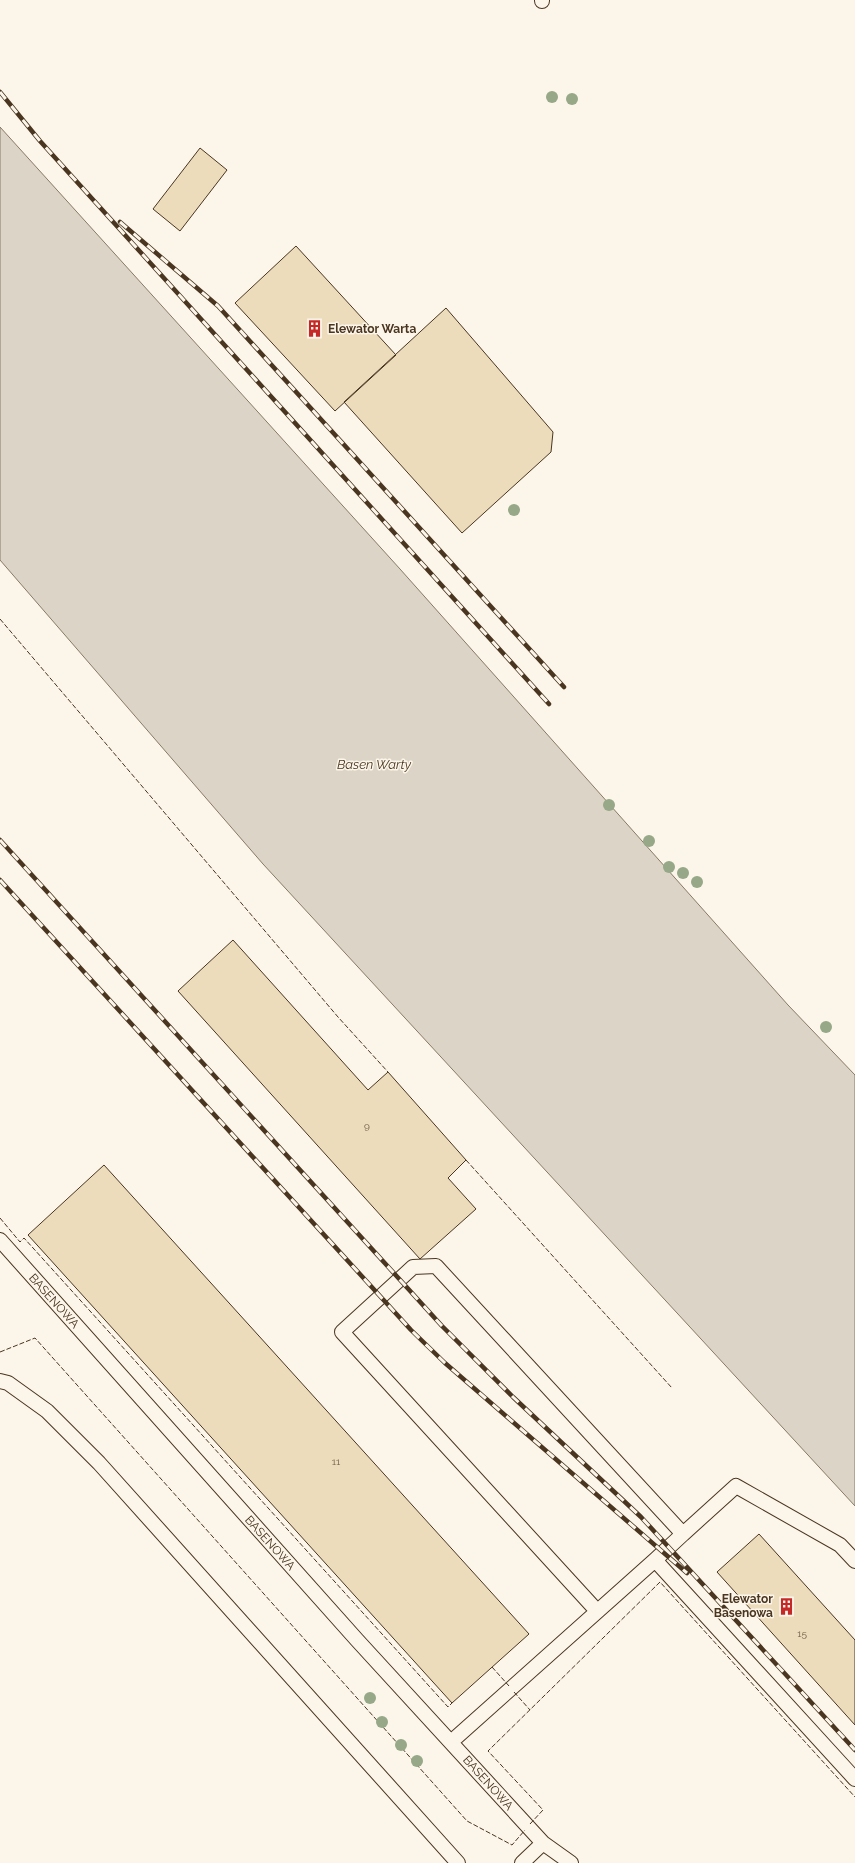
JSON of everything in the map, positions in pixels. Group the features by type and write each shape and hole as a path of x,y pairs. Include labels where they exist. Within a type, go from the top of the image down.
{"lane":[{"name":"BASENOWA","path":"0,1240 352,1634 543,1843 571,1863"},
{"path":"597,1611 342,1332 413,1267 436,1266 683,1534"},
{"path":"0,1382 8,1383 47,1411 99,1463 458,1863"},
{"path":"451,1742 736,1486 840,1545 855,1561"},
{"path":"655,1560 855,1779"},
{"path":"522,1863 543,1843"}],"water":[{"name":"Basen Warty","path":"0,127 400,569 788,1005 855,1075 855,1506 263,864 0,560"}],"building":[{"path":"200,148 227,170 180,231 153,209"},
{"name":"Elewator Warta","path":"296,246 396,355 335,411 235,303"},
{"path":"446,308 553,432 551,452 462,533 344,402"},
{"path":"233,940 368,1090 388,1072 466,1160 448,1178 476,1209 420,1259 178,991"},
{"path":"104,1165 529,1634 452,1703 28,1235"},
{"name":"Elewator Basenowa","path":"759,1534 855,1640 855,1725 717,1572"}],"railway":[{"path":"0,92 40,141 549,704"},
{"path":"120,222 218,306 564,687"},
{"path":"0,840 442,1326 513,1397 641,1517 855,1750"},
{"path":"0,880 411,1330 445,1363 687,1573"}],"fence":[{"path":"0,619 338,1017 388,1072"},
{"path":"466,1160 672,1388"},
{"path":"0,1218 20,1242 24,1238 448,1707 452,1703"},
{"path":"0,1352 35,1338 467,1821 512,1845 525,1830"},
{"path":"530,1824 543,1810 488,1751 660,1582 855,1797"},
{"path":"492,1667 509,1686"},
{"path":"514,1692 530,1710"}],"place":[{"name":"Elewator Warta","path":"315,329"},
{"name":"Elewator Basenowa","path":"786,1606"}]}
